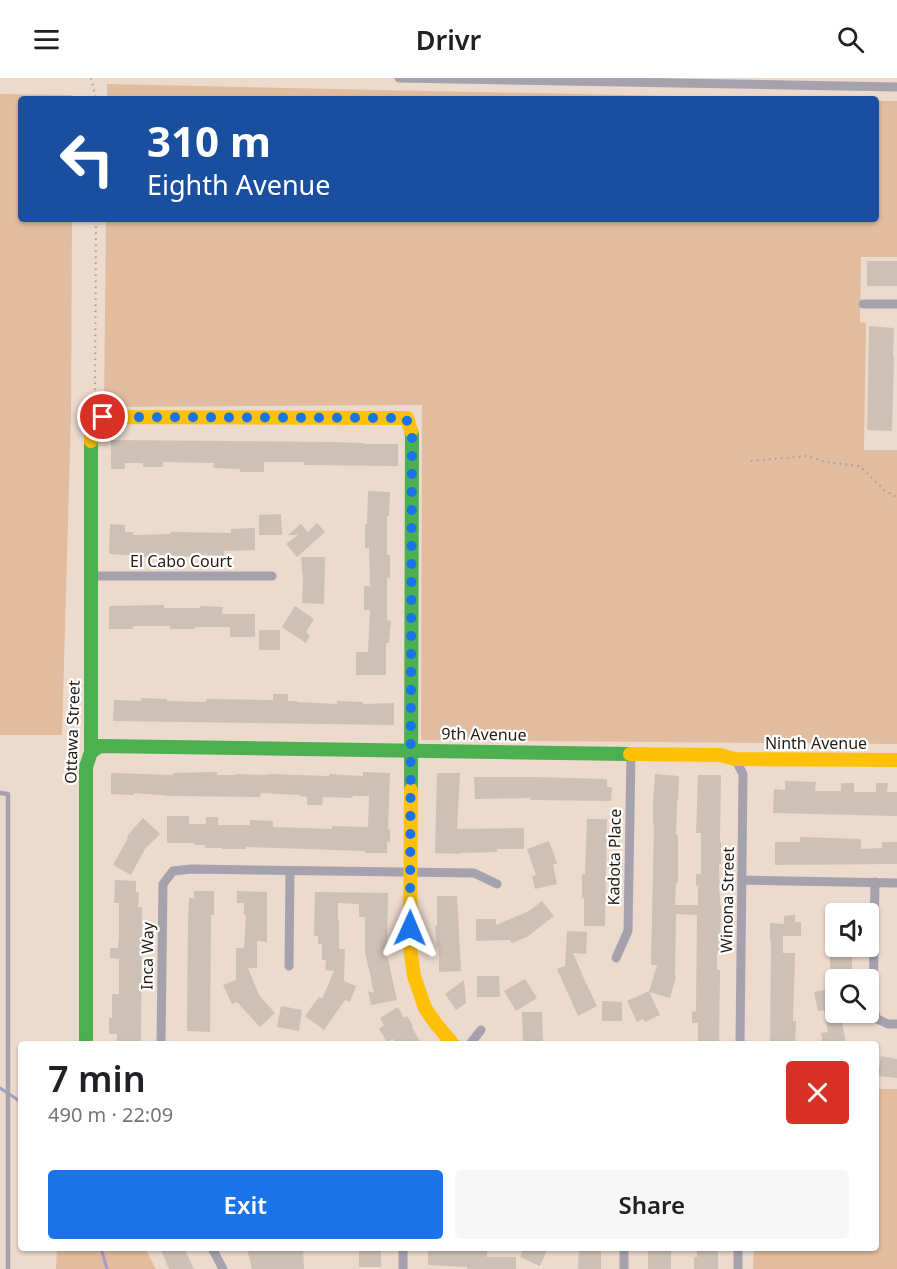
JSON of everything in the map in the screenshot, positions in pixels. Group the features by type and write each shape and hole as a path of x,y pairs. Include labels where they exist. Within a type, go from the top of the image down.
{"street":[{"path":"399,78 746,81 897,87"},
{"path":"863,304 897,304"},
{"path":"94,422 103,417 406,418 412,435 410,947 414,976 425,1008 450,1041"},
{"name":"Ottawa Street","path":"86,1041 86,766 90,752 91,430 94,422"},
{"name":"El Cabo Court","path":"91,576 272,576"},
{"name":"9th Avenue","path":"90,752 100,746 631,753 720,755 735,759"},
{"name":"Kadota Place","path":"616,958 628,931 631,753"},
{"name":"Ninth Avenue","path":"735,759 897,760"},
{"name":"Winona Street","path":"735,759 743,774 740,1041"},
{"name":"Inca Way","path":"161,1041 163,884 173,871 190,869 290,871"},
{"path":"289,966 290,871 474,873 497,884"},
{"path":"742,880 897,883"},
{"path":"875,882 873,1008 877,1019 888,1024 897,1024"},
{"path":"472,1041 481,1030"},
{"path":"214,1251 223,1269"},
{"path":"403,1251 403,1269"},
{"path":"624,1251 624,1269"},
{"path":"738,1251 738,1269"}],"lane":[{"path":"0,794 8,794 8,1269"},
{"path":"0,881 8,881"},
{"path":"0,1186 8,1186"}],"path":[{"path":"91,78 95,96"},
{"path":"94,422 96,222"},
{"path":"751,461 807,456 825,462 860,466 884,490 897,497"}],"shaded area":[{"path":"107,84 666,96 107,96"},
{"path":"0,94 72,95 18,96 18,222 72,222 71,414 62,735 0,735"},
{"path":"879,101 897,101 897,257 861,257 860,322 866,323 864,450 897,450 897,744 421,740 422,405 104,407 106,222 879,222"},
{"path":"879,1089 897,1089 897,1269 753,1269 754,1251 879,1251"},
{"path":"57,1251 147,1251 156,1269 56,1269"}],"building":[{"path":"867,261 897,261 897,286 867,286"},
{"path":"869,326 894,328 892,431 867,430"},
{"path":"111,440 398,444 398,466 304,465 304,462 264,462 264,472 240,472 240,469 213,468 214,463 163,462 163,467 143,467 143,463 125,463 125,469 111,469"},
{"path":"368,491 390,492 389,516 387,516 387,555 390,555 390,578 387,578 387,620 391,621 389,643 386,643 386,675 356,675 356,652 368,652 370,610 364,610 364,586 370,586 369,548 365,548"},
{"path":"281,514 282,535 259,535 259,515"},
{"path":"317,523 325,532 297,557 286,544 298,535 288,535 301,524 308,532"},
{"path":"110,524 125,525 125,532 133,532 133,535 170,534 171,532 231,533 231,529 255,528 255,550 224,551 224,556 195,554 195,557 162,555 140,557 109,554"},
{"path":"301,557 325,557 324,604 302,603"},
{"path":"164,605 164,608 223,607 222,614 255,614 255,637 230,637 230,627 170,629 170,626 133,626 133,629 109,629 109,606"},
{"path":"295,606 314,619 306,632 310,636 306,643 282,627"},
{"path":"259,630 280,630 280,650 259,650"},
{"path":"273,694 288,694 288,701 297,702 394,703 394,725 113,721 114,700 141,701 141,698 206,702 206,699 273,700"},
{"path":"217,772 217,775 329,776 329,774 363,776 363,772 390,773 388,829 390,829 390,842 387,842 387,853 246,847 246,849 222,849 205,848 205,845 194,845 194,843 167,843 167,816 189,816 189,824 206,824 206,817 218,817 218,825 250,825 250,820 273,821 273,827 332,829 332,826 368,827 369,796 323,797 322,805 307,805 307,797 300,795 261,793 260,797 111,794 111,773 173,775 173,773"},
{"path":"437,773 460,773 457,829 524,828 524,849 497,849 497,852 460,854 435,853"},
{"path":"655,774 679,776 676,835 678,835 678,883 676,883 675,905 698,905 696,874 701,874 701,833 696,833 698,775 721,775 720,953 717,953 717,970 720,970 719,1041 698,1041 698,1023 692,1023 692,1012 696,1011 697,915 676,914 676,977 670,998 649,992 657,965 651,965"},
{"path":"474,777 607,779 607,787 612,787 611,801 530,800 530,798 475,799"},
{"path":"785,781 816,782 815,791 841,791 841,783 854,783 854,792 876,792 876,783 888,783 887,792 897,792 897,816 773,813 774,789 785,790"},
{"path":"143,818 160,834 145,849 131,875 113,865 127,836"},
{"path":"587,819 607,819 605,926 584,926 582,874 585,874"},
{"path":"800,837 861,839 861,849 882,848 882,842 897,842 897,864 775,865 775,842 800,842"},
{"path":"549,841 557,863 553,865 557,884 535,889 532,876 536,875 527,849"},
{"path":"115,880 136,881 136,892 139,892 138,907 142,907 141,1041 117,1041 117,1034 109,1034 112,994 119,994 119,959 110,958 110,948 118,948 119,935 119,903 114,903"},
{"path":"194,891 214,891 214,915 211,915 210,1032 187,1031 189,898 194,898"},
{"path":"237,891 267,892 267,942 257,941 257,968 248,968 259,995 275,1013 260,1027 237,1002 232,1004 223,985 236,980 236,948 244,948 246,915 244,915 244,903 237,903"},
{"path":"315,892 388,893 387,945 385,945 397,1000 371,1005 368,991 374,993 365,953 365,917 359,917 359,904 338,903 339,949 345,949 344,981 356,986 350,1002 345,1000 324,1030 305,1016 319,997 322,999 334,971 325,970 326,960 322,960 322,944 318,944 318,936 314,936"},
{"path":"437,896 457,896 461,971 439,972 439,947 437,947 435,926 437,926"},
{"path":"542,901 554,916 527,937 512,943 510,940 476,941 476,919 496,919 496,925 529,911"},
{"path":"795,915 795,922 801,922 801,936 783,936 783,953 795,953 793,1021 796,1021 795,1041 770,1041 770,923 784,924 784,916"},
{"path":"567,931 587,932 586,954 573,953 597,1006 578,1016 557,969 565,966"},
{"path":"830,957 852,957 852,969 830,969"},
{"path":"477,976 499,976 500,997 477,997"},
{"path":"525,979 537,998 516,1011 504,991"},
{"path":"464,980 466,1003 456,1010 445,994"},
{"path":"825,990 825,1016 824,1010 818,1011 814,992"},
{"path":"649,991 660,1015 645,1022 643,1019 637,1022 627,1001"},
{"path":"602,1001 622,1002 622,1021 602,1021"},
{"path":"281,1006 302,1010 299,1031 277,1027"},
{"path":"398,1007 404,1018 407,1016 419,1041 394,1041 393,1039 386,1041 379,1029 384,1025 380,1018"},
{"path":"522,1012 542,1012 543,1041 523,1041"},
{"path":"826,1023 842,1023 845,1041 822,1041 821,1033 828,1032"},
{"path":"881,1056 897,1059 897,1078 879,1076"},
{"path":"161,1251 185,1251 194,1269 169,1269"},
{"path":"248,1251 303,1251 304,1269 252,1269"},
{"path":"359,1251 381,1251 381,1267 359,1267"},
{"path":"428,1251 487,1251 487,1257 516,1257 516,1269 467,1269 467,1267 428,1265"},
{"path":"523,1251 547,1251 540,1266 520,1257"},
{"path":"579,1251 601,1251 601,1269 578,1269"},
{"path":"648,1251 671,1251 671,1269 648,1269"},
{"path":"697,1251 718,1251 718,1269 694,1269 694,1257 697,1257"}],"waterway":[{"path":"0,1088 18,1100"},
{"path":"102,1251 107,1269"}],"traffic: fast":[{"path":"411,431 411,790"},
{"path":"86,1041 86,767 91,752 91,441"},
{"path":"91,752 100,746 630,754"}],"traffic: slow":[{"path":"91,441 94,422 103,417 407,418 411,431"},
{"path":"630,754 720,755 735,759 897,760"},
{"path":"411,790 410,947 414,976 425,1008 450,1041"}],"route":[{"path":"103,417 406,418 412,435 410,928"}]}
